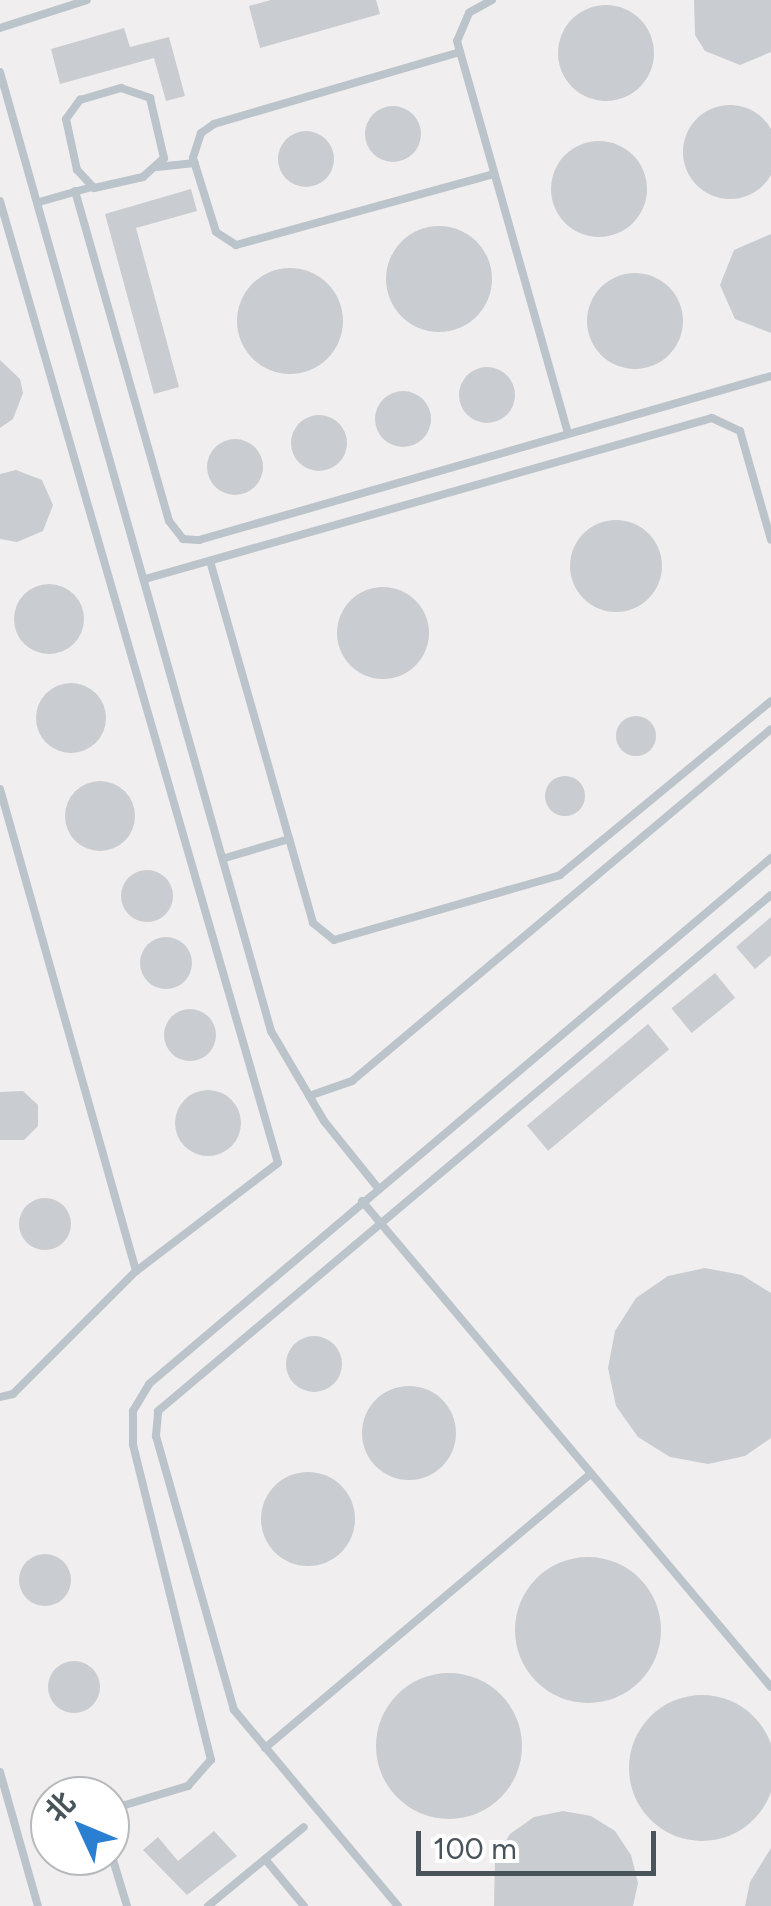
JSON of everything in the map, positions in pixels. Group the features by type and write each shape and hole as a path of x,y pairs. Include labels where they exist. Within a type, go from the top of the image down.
{"lane":[{"path":"0,28 88,0"},
{"path":"490,0 462,22 460,52 568,434"},
{"path":"460,52 214,124 195,142 195,163 216,232 236,245 494,174"},
{"path":"0,72 271,1031 309,1096 378,1188"},
{"path":"39,202 143,177 157,167 165,150 150,98 127,88 80,100 68,111 66,128 78,170 92,187"},
{"path":"157,167 195,163"},
{"path":"75,191 168,521 183,540 771,376"},
{"path":"0,201 278,1163 136,1272 14,1394 0,1398"},
{"path":"145,579 712,418 740,431 771,540"},
{"path":"210,560 313,923 325,938 346,940 560,876 771,702"},
{"path":"309,1096 352,1081 771,728"},
{"path":"0,789 136,1272"},
{"path":"225,858 289,839"},
{"path":"130,1803 188,1786 212,1760 133,1444 139,1398 164,1368 771,858"},
{"path":"398,1906 265,1748 229,1699 156,1418 380,1223 771,896"},
{"path":"362,1202 771,1686"},
{"path":"265,1748 591,1473"},
{"path":"0,1772 38,1906"},
{"path":"208,1906 304,1827"},
{"path":"264,1860 304,1906"},
{"path":"118,1876 127,1906"}],"building":[{"path":"271,0 376,0 380,14 260,48 249,6"},
{"path":"694,0 771,0 771,52 740,65 705,51 695,35"},
{"path":"606,5 624,8 640,19 651,35 651,71 640,87 624,98 606,101 588,98 572,87 561,71 558,53 561,35 572,19 588,8"},
{"path":"124,28 130,47 169,37 185,96 166,101 154,58 60,84 51,49"},
{"path":"730,105 748,108 763,119 774,134 774,170 763,185 748,196 730,199 712,196 697,185 686,170 683,152 686,134 697,119 712,108"},
{"path":"393,106 413,114 421,134 413,154 393,162 373,154 365,134 373,114"},
{"path":"306,131 326,139 334,159 326,179 306,187 286,179 278,159 286,139"},
{"path":"599,141 617,144 633,155 644,171 644,207 633,223 617,234 599,237 581,234 565,223 554,207 551,189 554,171 565,155 581,144"},
{"path":"191,189 197,211 136,228 179,387 154,394 105,214"},
{"path":"439,226 459,230 476,242 488,259 492,279 488,299 476,316 459,328 439,332 419,328 402,316 390,299 386,279 390,259 402,242 419,230"},
{"path":"771,234 771,333 735,319 720,285 734,250"},
{"path":"290,268 310,272 327,284 339,301 343,321 339,341 327,358 310,370 290,374 270,370 253,358 241,341 237,321 241,301 253,284 270,272"},
{"path":"635,273 653,276 669,287 680,303 680,339 669,355 653,366 635,369 617,366 601,355 590,339 587,321 590,303 601,287 617,276"},
{"path":"0,360 20,379 23,393 13,419 0,428"},
{"path":"487,367 507,375 515,395 507,415 487,423 467,415 459,395 467,375"},
{"path":"403,391 423,399 431,419 423,439 403,447 383,439 375,419 383,399"},
{"path":"319,415 339,423 347,443 339,463 319,471 299,463 291,443 299,423"},
{"path":"235,439 255,447 263,467 255,487 235,495 215,487 207,467 215,447"},
{"path":"16,470 42,480 53,505 43,531 17,542 0,539 0,474"},
{"path":"607,520 625,520 642,527 655,540 662,566 655,592 642,605 625,612 607,612 590,605 577,592 570,575 570,557 577,540 590,527"},
{"path":"49,584 63,586 74,594 82,605 82,633 74,644 63,652 49,654 35,652 24,644 16,633 14,619 16,605 24,594 35,586"},
{"path":"374,587 392,587 409,594 422,607 429,633 422,659 409,672 392,679 374,679 357,672 344,659 337,642 337,624 344,607 357,594"},
{"path":"71,683 85,685 96,693 104,704 104,732 96,743 85,751 71,753 57,751 46,743 38,732 36,718 38,704 46,693 57,685"},
{"path":"636,716 650,722 656,736 650,750 636,756 622,750 616,736 622,722"},
{"path":"565,776 579,782 585,796 579,810 565,816 551,810 545,796 551,782"},
{"path":"100,781 114,783 125,791 133,802 133,830 125,841 114,849 100,851 86,849 75,841 67,830 65,816 67,802 75,791 86,783"},
{"path":"147,870 166,877 173,896 166,915 147,922 128,915 121,896 128,877"},
{"path":"771,917 771,955 755,969 736,947"},
{"path":"166,937 185,944 192,963 185,982 166,989 147,982 140,963 147,944"},
{"path":"715,973 735,998 692,1033 671,1008"},
{"path":"190,1009 209,1016 216,1035 209,1054 190,1061 171,1054 164,1035 171,1016"},
{"path":"648,1024 669,1049 548,1151 527,1126"},
{"path":"208,1090 231,1100 241,1123 231,1146 208,1156 185,1146 175,1123 185,1100"},
{"path":"23,1091 38,1105 38,1126 24,1140 0,1140 0,1092"},
{"path":"45,1198 64,1205 71,1224 64,1243 45,1250 26,1243 19,1224 26,1205"},
{"path":"705,1268 742,1275 771,1293 771,1438 745,1456 708,1464 670,1457 638,1437 616,1406 608,1368 615,1331 636,1298 668,1276"},
{"path":"314,1336 334,1344 342,1364 334,1384 314,1392 294,1384 286,1364 294,1344"},
{"path":"400,1386 418,1386 443,1399 453,1415 453,1451 443,1467 418,1480 400,1480 375,1467 362,1442 362,1424 375,1399"},
{"path":"299,1472 317,1472 342,1485 352,1501 352,1537 342,1553 317,1566 299,1566 274,1553 261,1528 261,1510 274,1485"},
{"path":"45,1554 64,1561 71,1580 64,1599 45,1606 26,1599 19,1580 26,1561"},
{"path":"588,1557 616,1563 640,1578 655,1602 661,1630 655,1658 640,1682 616,1697 588,1703 560,1697 536,1682 521,1658 515,1630 521,1602 536,1578 560,1563"},
{"path":"74,1661 93,1668 100,1687 93,1706 74,1713 55,1706 48,1687 55,1668"},
{"path":"449,1673 477,1679 501,1694 516,1718 522,1746 516,1774 501,1798 477,1813 449,1819 421,1813 397,1798 382,1774 376,1746 382,1718 397,1694 421,1679"},
{"path":"702,1695 730,1701 753,1717 769,1740 775,1768 769,1796 753,1819 730,1835 702,1841 674,1835 651,1819 635,1796 629,1768 635,1740 651,1717 674,1701"},
{"path":"563,1811 591,1816 615,1831 631,1855 638,1883 633,1906 494,1906 495,1858 510,1834 534,1817"},
{"path":"214,1831 237,1856 187,1895 143,1850 158,1837 178,1861"},
{"path":"771,1848 771,1906 745,1906 750,1882"}]}
